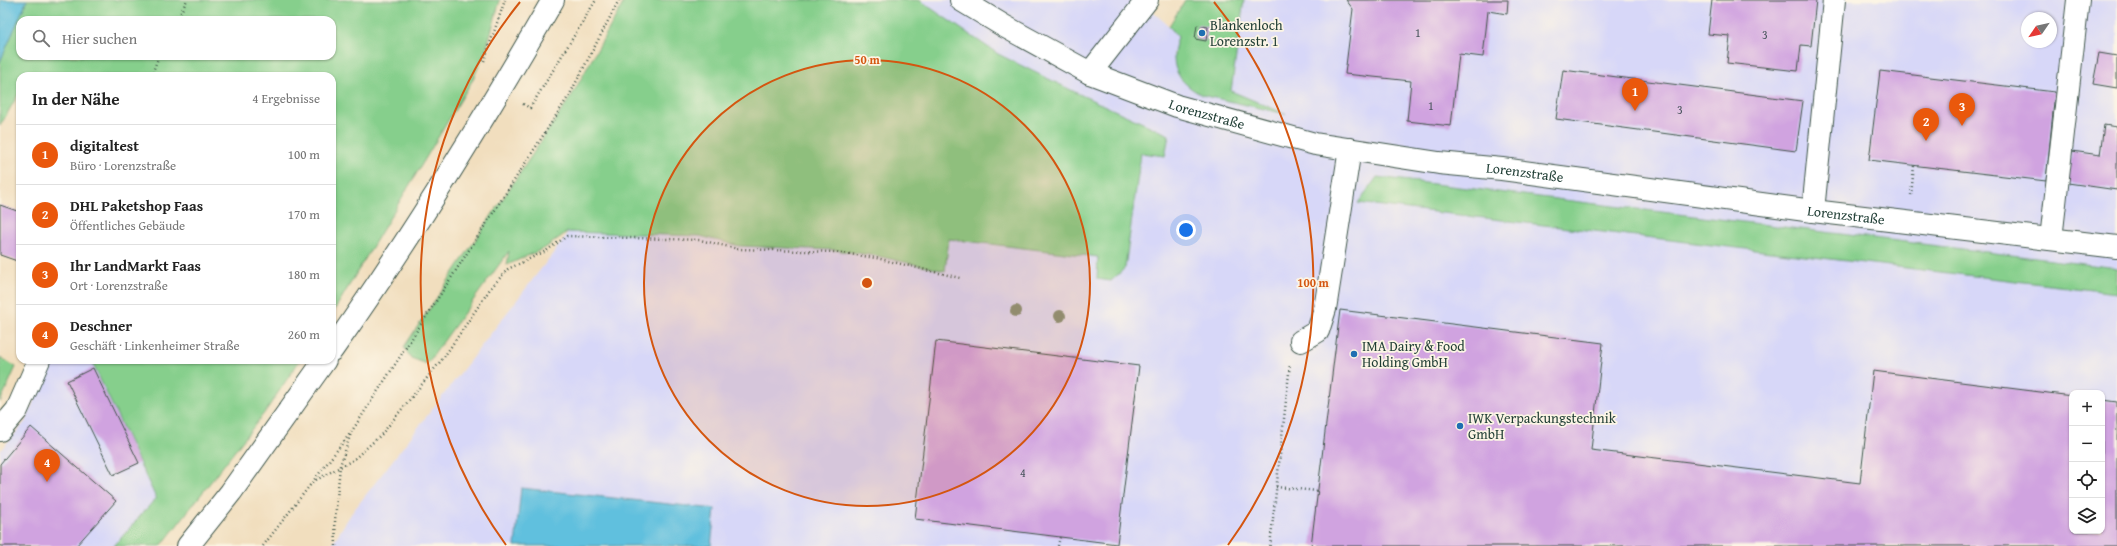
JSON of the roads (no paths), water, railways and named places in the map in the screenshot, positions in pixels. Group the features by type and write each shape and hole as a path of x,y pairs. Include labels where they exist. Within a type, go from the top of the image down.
{"street":[{"path":"336,344 408,239 501,90 553,0"},
{"name":"Lorenzstraße","path":"961,0 1004,26 1090,73 1176,106 1315,144 1439,163 1510,170 1813,211 2117,247"},
{"path":"1090,73 1147,0"},
{"path":"1813,211 1834,0"},
{"path":"2051,239 2078,0"},
{"path":"1301,341 1318,330 1326,309 1350,149"},
{"path":"0,430 17,410 37,364"},
{"path":"188,546 231,492 322,364"}],"water":[{"path":"0,0 27,0 20,16 16,16 16,25 0,62"},
{"path":"521,488 715,509 711,546 515,546"}],"place":[{"name":"Blankenloch Lorenzstr. 1","path":"1202,33"},
{"name":"digitaltest","path":"1635,111"},
{"name":"Ihr LandMarkt Faas","path":"1962,126"},
{"name":"DHL Paketshop Faas","path":"1926,141"},
{"name":"IMA Dairy & Food Holding GmbH","path":"1354,354"},
{"name":"IWK Verpackungstechnik GmbH","path":"1460,426"},
{"name":"Deschner","path":"47,482"}]}
